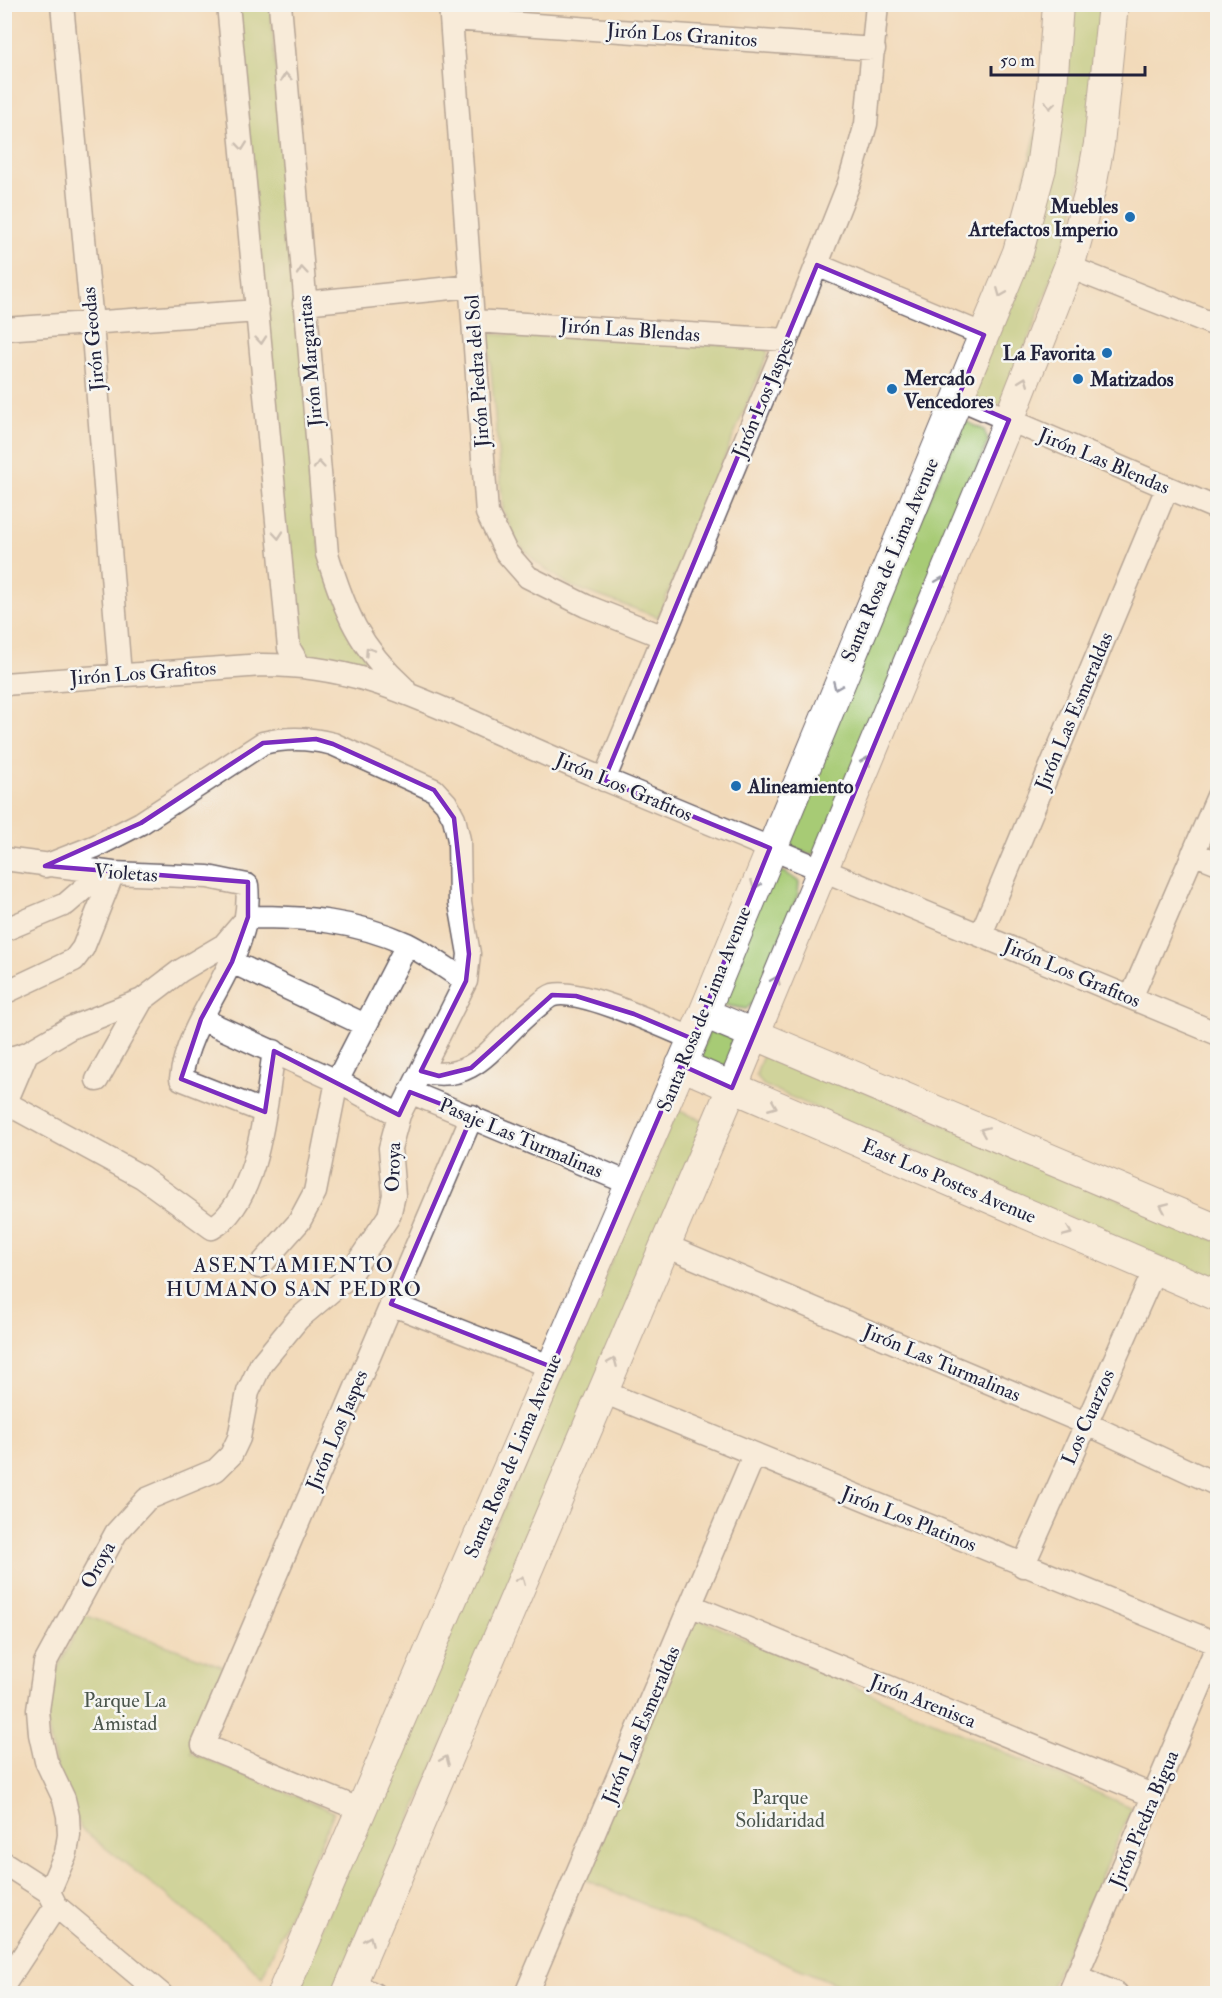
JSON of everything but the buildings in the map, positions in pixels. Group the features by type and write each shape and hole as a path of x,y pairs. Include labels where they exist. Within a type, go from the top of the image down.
{"main road":[{"name":"Santa Rosa de Lima Avenue","path":"282,1994 631,1184 1018,252 1041,168 1052,88 1058,4"},
{"path":"357,1990 601,1391 732,1088 1009,420 1069,267 1091,187 1099,144 1113,4"},
{"path":"692,1039 754,1035 1218,1230"},
{"name":"East Los Postes Avenue","path":"692,1039 732,1088 1218,1296"}],"street":[{"name":"Jirón Geodas","path":"62,4 92,323 120,675"},
{"path":"228,4 289,648 299,665"},
{"name":"Jirón Margaritas","path":"280,4 327,554 346,610 360,637 379,665 410,693"},
{"name":"Jirón Los Jaspes","path":"604,780 787,340 849,183 866,124 878,4"},
{"name":"Jirón Los Granitos","path":"452,12 874,49"},
{"name":"Jirón Piedra del Sol","path":"452,12 487,513 506,552 528,577 586,606 664,637"},
{"path":"817,265 984,334"},
{"path":"1069,267 1218,326"},
{"path":"304,303 471,286"},
{"path":"4,329 258,311"},
{"name":"Jirón Las Blendas","path":"474,321 787,340"},
{"name":"Jirón Las Blendas","path":"958,398 1218,510"},
{"name":"Jirón Las Esmeraldas","path":"981,934 1167,488"},
{"name":"Jirón Los Grafitos","path":"4,684 299,665 336,670 410,693 604,780 981,934 1218,1034"},
{"name":"Oroya","path":"4,1985 52,1899 69,1835 66,1808 46,1761 40,1734 38,1710 45,1663 116,1533 147,1499 216,1470 231,1455 239,1438 248,1392 261,1364 298,1319 348,1277 388,1216 394,1195 390,1148 399,1114 466,981 469,954 460,903 459,840 454,818 446,803 434,790 333,744 316,739 279,739 263,743 141,823 96,846 19,864"},
{"path":"1131,998 1218,796"},
{"path":"1193,853 1218,863"},
{"name":"Violetas","path":"19,864 108,872 208,877 248,885 248,917"},
{"path":"4,930 66,904 108,872"},
{"path":"4,993 74,960 82,948 108,872"},
{"path":"4,1060 27,1053 70,1028 142,1000 180,971 224,945 248,917 314,917 348,924 407,945 466,981"},
{"path":"248,917 232,962 201,1019 181,1079 265,1112"},
{"path":"259,1267 299,1222 315,1192 337,1081 407,945"},
{"path":"232,962 365,1025"},
{"path":"421,1071 440,1076 471,1068 552,995 576,996 615,1008 692,1039"},
{"path":"97,1080 142,1000"},
{"path":"201,1019 337,1081 399,1114"},
{"path":"27,1053 5,1105 142,1176 206,1226 212,1228 231,1212 247,1182 265,1112 274,1051"},
{"name":"Pasaje Las Turmalinas","path":"410,1092 631,1184"},
{"name":"Jirón Los Jaspes","path":"361,1810 203,1744 472,1116"},
{"name":"Jirón Las Turmalinas","path":"664,1245 1085,1423 1218,1485"},
{"name":"Los Cuarzos","path":"1023,1566 1155,1269"},
{"path":"391,1304 552,1367"},
{"name":"Jirón Los Platinos","path":"601,1391 1023,1566 1218,1644"},
{"name":"Jirón Las Esmeraldas","path":"526,1994 754,1455"},
{"name":"Jirón Arenisca","path":"692,1606 1154,1796"},
{"name":"Jirón Piedra Bigua","path":"1072,1985 1218,1644"},
{"path":"4,1863 52,1899 161,1994"},
{"path":"1072,1985 1116,1994"}],"highlighted area":[{"path":"817,265 984,335 958,398 1009,420 732,1088 681,1065 552,1367 391,1304 472,1116 410,1092 399,1115 274,1051 265,1112 181,1079 201,1019 232,962 248,917 248,882 45,866 141,823 263,743 316,739 333,744 434,790 454,818 469,954 466,981 421,1071 439,1076 471,1068 552,995 576,996 634,1014 693,1039 770,848 604,780"}],"green space":[{"path":"237,5 270,5 320,550 365,658 358,666 341,665 315,657 294,643"},
{"path":"1066,5 1102,5 1095,97 1070,231 1004,403 991,405 974,396"},
{"path":"488,334 763,346 768,353 658,617 571,586 537,563 517,542 503,510"},
{"path":"963,420 984,430 988,441 820,852 800,852 785,839"},
{"path":"785,872 799,882 798,894 755,1001 746,1009 724,1005 720,994 770,873"},
{"path":"709,1031 731,1037 733,1041 733,1054 729,1062 722,1067 700,1057"},
{"path":"771,1051 1217,1241 1217,1282 763,1085 756,1075 763,1055"},
{"path":"677,1110 699,1119 705,1125 337,1993 293,1994"},
{"name":"Parque La Amistad","path":"84,1615 224,1667 191,1753 334,1812 262,1977 227,1942 81,1829 57,1773 47,1723 49,1686"},
{"name":"Parque Solidaridad","path":"693,1616 1132,1808 1048,1993 858,1993 581,1878"}],"place":[{"name":"Muebles Artefactos Imperio","path":"1130,217"},
{"name":"La Favorita","path":"1107,353"},
{"name":"Matizados","path":"1078,379"},
{"name":"Mercado Vencedores","path":"892,389"},
{"name":"Alineamiento","path":"736,786"}],"district":[{"name":"ASENTAMIENTO HUMANO SAN PEDRO","path":"294,1277"}]}
